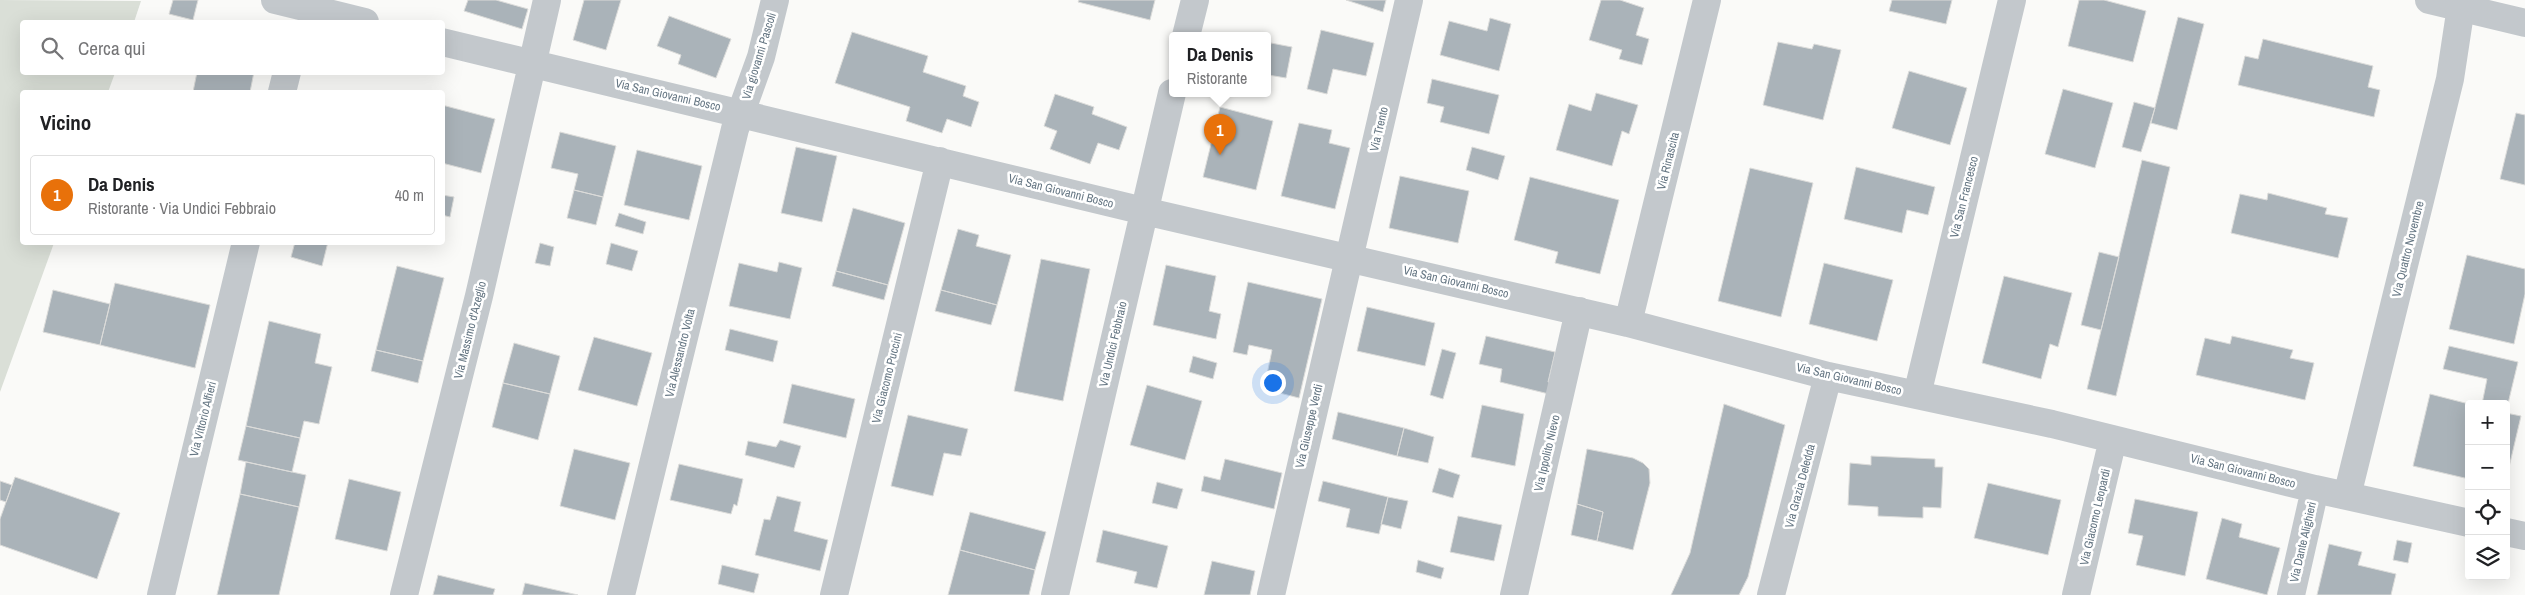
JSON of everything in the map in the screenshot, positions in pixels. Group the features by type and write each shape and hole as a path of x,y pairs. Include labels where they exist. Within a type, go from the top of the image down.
{"street":[{"path":"275,0 302,10 354,20"},
{"name":"Via Massimo d'Azeglio","path":"404,595 479,296 547,0"},
{"name":"Via giovanni Pascoli","path":"741,112 761,57 775,0"},
{"path":"1187,32 1194,0"},
{"name":"Via Trento","path":"1348,257 1409,0"},
{"name":"Via Rinascita","path":"1628,323 1708,0"},
{"name":"Via San Francesco","path":"1917,395 2012,0"},
{"path":"2429,0 2461,4 2525,23"},
{"name":"Via Quattro Novembre","path":"2347,496 2450,79 2461,4"},
{"name":"Via San Giovanni Bosco","path":"445,43 741,112 1144,211 1579,311 1828,376 2052,424 2315,489 2465,522"},
{"path":"282,90 286,75"},
{"name":"Via Undici Febbraio","path":"1054,595 1171,97"},
{"name":"Via Alessandro Volta","path":"621,595 735,129 741,112"},
{"name":"Via Giacomo Puccini","path":"834,595 940,161"},
{"name":"Via Vittorio Alfieri","path":"161,595 245,245"},
{"name":"Via Giuseppe Verdi","path":"1271,595 1348,257"},
{"name":"Via Ippolito Nievo","path":"1514,595 1579,311"},
{"name":"Via Grazia Deledda","path":"1771,595 1828,376"},
{"name":"Via Giacomo Leopardi","path":"2076,595 2114,439"},
{"name":"Via Dante Alighieri","path":"2292,595 2315,489"},
{"path":"2510,533 2525,536"}],"shaded area":[{"path":"0,0 141,1 135,20 20,20 20,75 114,75 109,90 20,90 20,245 53,245 0,392"}],"building":[{"path":"173,0 198,0 193,20 169,14"},
{"path":"468,0 496,0 528,9 522,29 464,11"},
{"path":"584,0 621,0 606,50 573,40"},
{"path":"1079,0 1155,0 1150,20 1078,2"},
{"path":"1346,0 1386,0 1383,12"},
{"path":"1601,0 1620,0 1644,8 1636,35 1649,39 1642,65 1619,59 1622,50 1589,40"},
{"path":"1892,0 1952,0 1946,24 1889,11"},
{"path":"2079,0 2104,0 2146,11 2133,62 2068,46"},
{"path":"669,16 731,39 716,78 678,64 681,55 657,46"},
{"path":"2178,17 2204,24 2177,130 2151,123"},
{"path":"1490,18 1511,24 1499,71 1440,55 1449,21 1487,31"},
{"path":"1321,30 1374,43 1366,76 1333,69 1327,94 1307,89"},
{"path":"852,32 928,56 923,72 966,86 963,96 979,102 971,127 947,119 942,133 906,121 910,107 835,83"},
{"path":"2263,39 2373,66 2368,87 2380,90 2374,117 2238,85 2245,56 2258,59"},
{"path":"1778,42 1812,49 1814,44 1841,50 1823,120 1763,105"},
{"path":"1271,43 1292,47 1286,78 1271,76"},
{"path":"1909,71 1967,88 1950,145 1892,128"},
{"path":"196,75 253,75 250,90 193,90"},
{"path":"1432,79 1499,95 1489,134 1440,122 1444,107 1427,103"},
{"path":"2063,89 2113,103 2095,168 2045,154"},
{"path":"1596,93 1638,105 1629,134 1622,131 1612,166 1556,150 1569,104 1591,111"},
{"path":"1055,94 1094,107 1092,114 1127,127 1119,150 1098,143 1090,164 1050,149 1057,131 1044,126"},
{"path":"2134,102 2155,108 2141,152 2122,147"},
{"path":"445,106 495,119 481,173 445,164"},
{"path":"1220,107 1273,121 1256,190 1203,177"},
{"path":"2516,113 2525,115 2525,185 2500,179"},
{"path":"1299,123 1332,130 1329,143 1350,148 1335,209 1281,196"},
{"path":"560,132 616,146 603,197 574,190 578,174 551,168"},
{"path":"796,147 837,156 822,222 781,213"},
{"path":"1472,147 1505,156 1498,180 1466,170"},
{"path":"637,150 702,166 689,220 624,205"},
{"path":"2142,160 2170,167 2116,396 2087,389"},
{"path":"1856,167 1935,187 1928,215 1907,210 1902,233 1844,219"},
{"path":"1750,168 1813,183 1781,317 1718,301"},
{"path":"1400,176 1469,191 1458,243 1389,228"},
{"path":"1530,177 1619,200 1600,274 1555,263 1558,252 1514,240"},
{"path":"574,190 603,197 596,225 567,218"},
{"path":"2268,193 2327,208 2325,214 2348,218 2338,258 2231,233 2240,194 2267,200"},
{"path":"445,196 454,197 450,217 445,216"},
{"path":"853,208 905,223 888,285 836,271"},
{"path":"619,213 646,222 643,234 615,226"},
{"path":"958,229 979,235 976,246 1011,255 997,305 941,290"},
{"path":"540,243 554,247 550,266 535,263"},
{"path":"611,243 638,251 632,271 606,264"},
{"path":"294,245 327,245 322,266 291,257"},
{"path":"2099,252 2119,257 2101,330 2081,325"},
{"path":"2467,255 2525,269 2525,294 2514,344 2449,329"},
{"path":"1041,259 1090,269 1063,401 1014,391"},
{"path":"779,262 802,268 790,319 729,306 739,263 777,272"},
{"path":"1824,263 1893,280 1877,341 1809,324"},
{"path":"1166,265 1216,276 1209,311 1221,314 1216,339 1153,325"},
{"path":"397,266 444,278 423,361 376,350"},
{"path":"836,271 888,285 884,300 832,286"},
{"path":"2004,276 2072,293 2058,347 2050,344 2041,379 1982,363"},
{"path":"1248,282 1322,299 1299,398 1264,389 1272,350 1249,345 1247,355 1233,352"},
{"path":"115,283 210,305 195,368 100,345"},
{"path":"53,290 110,304 100,345 43,332"},
{"path":"941,290 997,305 991,325 935,311"},
{"path":"1367,307 1435,323 1425,366 1357,351"},
{"path":"269,321 321,334 315,363 332,367 319,424 304,421 300,438 246,426"},
{"path":"730,329 778,341 773,362 725,350"},
{"path":"1486,336 1555,352 1548,382 1555,384 1553,395 1500,382 1502,369 1479,364"},
{"path":"2232,336 2293,350 2290,358 2314,363 2305,400 2196,375 2205,338 2230,344"},
{"path":"594,337 652,353 637,406 578,390"},
{"path":"514,343 560,356 550,394 503,383"},
{"path":"2449,346 2518,362 2509,400 2483,400 2487,379 2443,369"},
{"path":"1442,349 1456,353 1443,399 1430,395"},
{"path":"376,350 423,361 418,383 371,371"},
{"path":"1193,356 1217,363 1213,379 1189,372"},
{"path":"503,383 550,394 538,440 492,427"},
{"path":"792,384 855,399 846,438 783,423"},
{"path":"1147,385 1202,401 1185,460 1130,445"},
{"path":"2430,394 2465,403 2465,478 2413,466"},
{"path":"1724,404 1785,425 1748,577 1739,595 1671,595 1690,553"},
{"path":"1482,405 1524,414 1515,466 1471,457"},
{"path":"1338,412 1404,428 1397,456 1332,439"},
{"path":"2510,414 2521,416 2510,463"},
{"path":"908,415 968,429 961,456 944,453 933,496 891,486"},
{"path":"246,426 300,438 292,472 238,460"},
{"path":"1404,428 1434,437 1428,463 1397,456"},
{"path":"780,440 801,446 794,468 745,455 748,441 776,447"},
{"path":"574,449 630,463 615,520 560,506"},
{"path":"1587,449 1633,458 1643,463 1649,469 1650,483 1633,550 1597,541 1603,512 1577,504"},
{"path":"1871,456 1935,459 1935,467 1943,467 1941,508 1923,507 1923,518 1878,516 1878,507 1848,505 1850,463 1871,465"},
{"path":"1225,459 1282,473 1274,509 1201,491 1204,476 1220,480"},
{"path":"246,462 306,475 299,507 240,494"},
{"path":"679,464 743,479 737,506 734,504 731,514 670,500"},
{"path":"1439,468 1460,475 1453,498 1432,492"},
{"path":"15,477 120,513 97,579 0,545 0,519"},
{"path":"349,479 401,492 387,551 335,539"},
{"path":"0,481 12,485 6,502 0,500"},
{"path":"1323,481 1388,497 1379,534 1346,527 1350,509 1318,501"},
{"path":"1157,482 1183,489 1177,509 1152,503"},
{"path":"1988,483 2061,500 2048,555 1974,538"},
{"path":"240,494 299,507 279,595 217,595"},
{"path":"777,496 801,502 794,531 828,540 820,571 755,555 764,519 770,520"},
{"path":"1388,497 1408,501 1401,529 1381,524"},
{"path":"2135,499 2198,512 2185,576 2136,565 2143,536 2128,533"},
{"path":"1577,504 1603,512 1597,541 1571,535"},
{"path":"970,512 1046,532 1035,570 960,550"},
{"path":"1458,516 1502,525 1494,561 1450,552"},
{"path":"2222,518 2242,524 2239,537 2280,548 2267,595 2206,579"},
{"path":"1103,530 1168,546 1157,588 1134,583 1137,572 1096,562"},
{"path":"2397,540 2412,543 2408,563 2393,560"},
{"path":"2329,544 2362,552 2358,565 2396,574 2391,595 2317,595"},
{"path":"960,550 1035,570 1029,595 948,595"},
{"path":"1418,560 1444,568 1441,579 1416,572"},
{"path":"1212,561 1255,571 1250,595 1204,595"},
{"path":"722,565 759,574 754,593 718,584"},
{"path":"438,575 495,589 493,595 433,595"},
{"path":"525,583 578,595 522,595"}],"place":[{"name":"Da Denis","path":"1220,155"}]}
